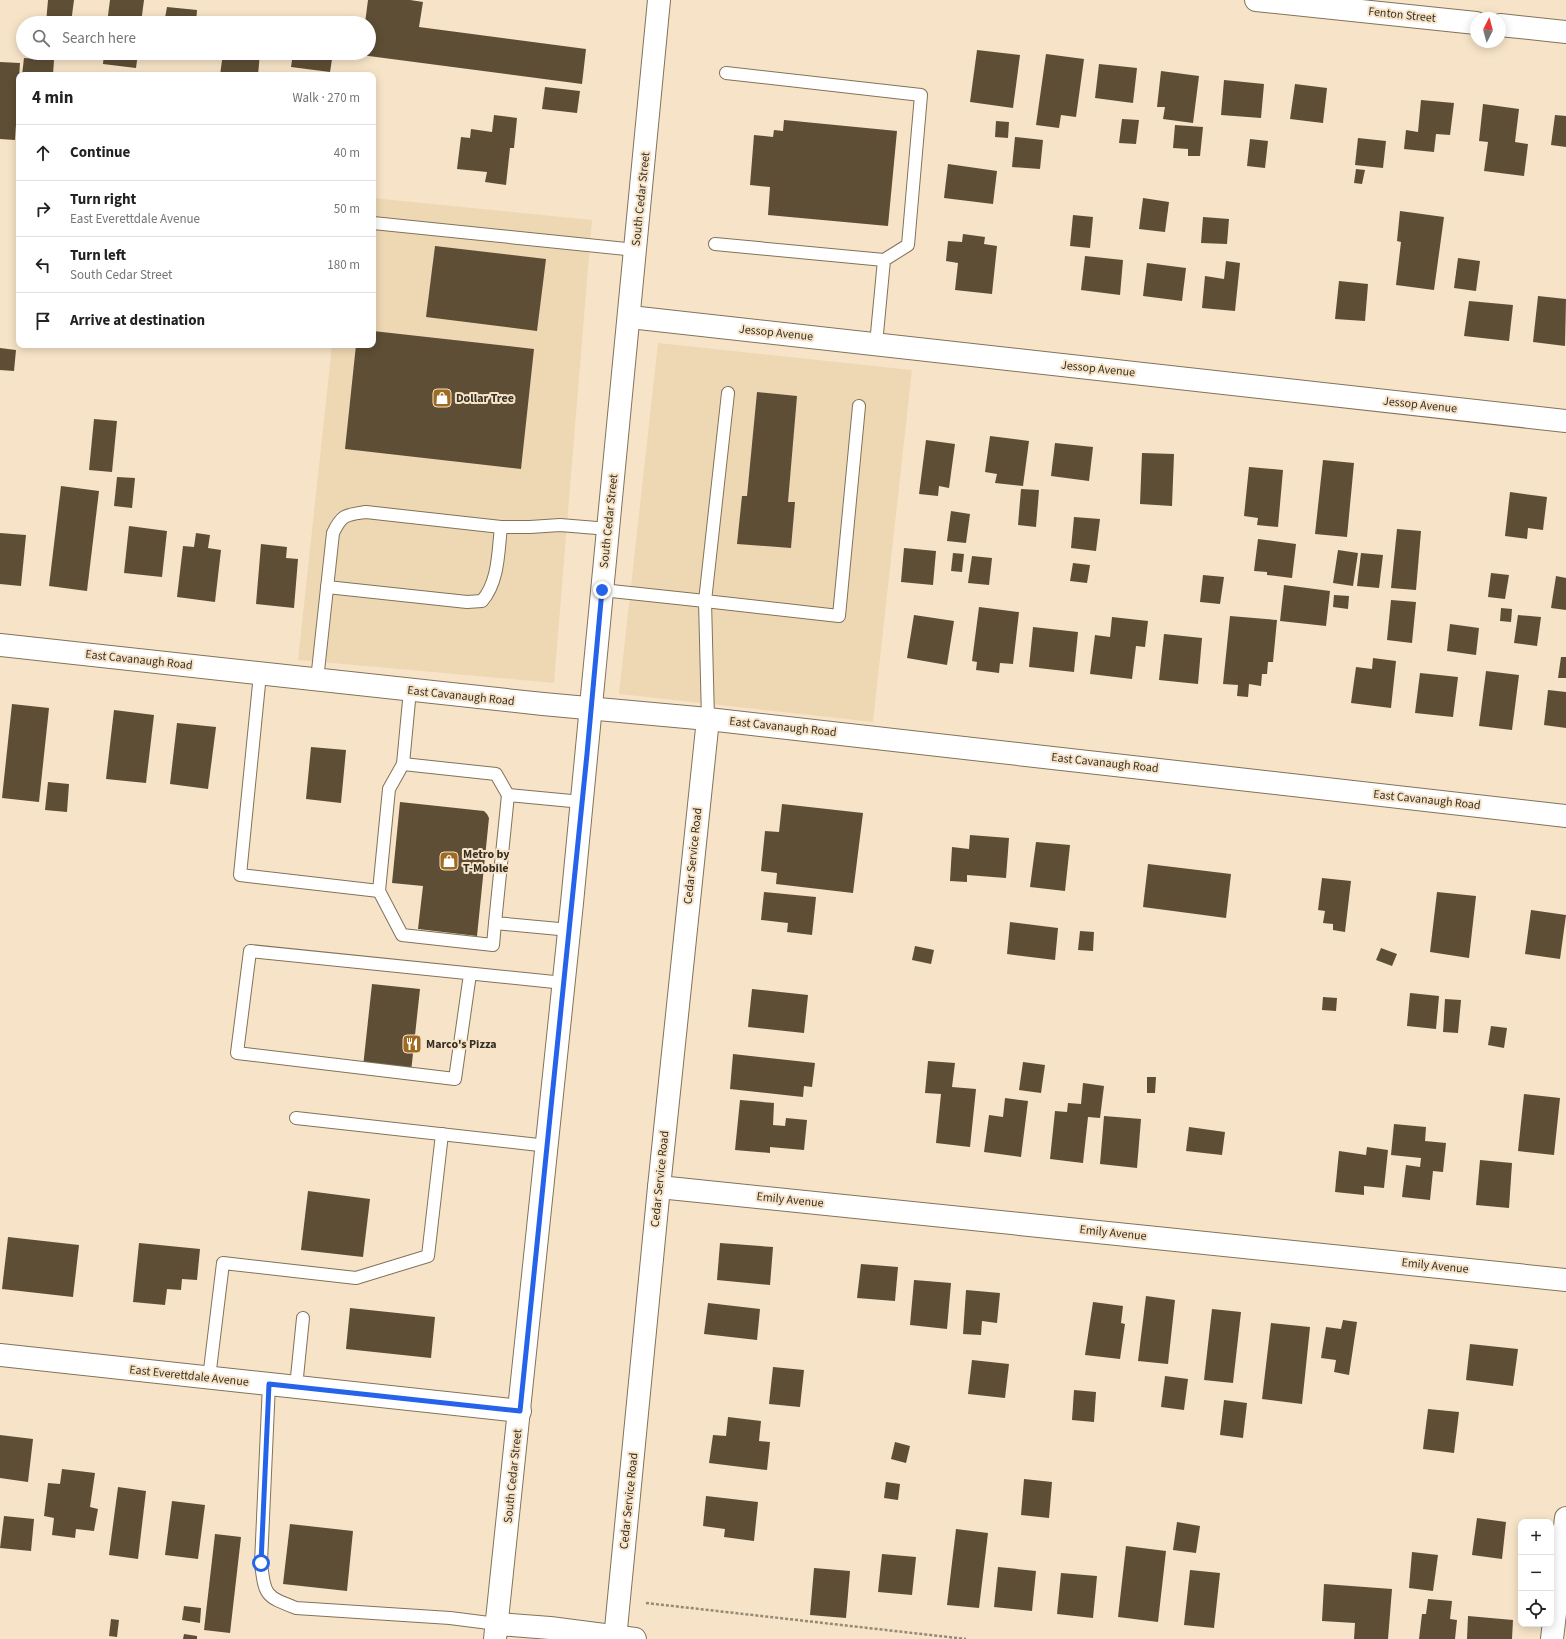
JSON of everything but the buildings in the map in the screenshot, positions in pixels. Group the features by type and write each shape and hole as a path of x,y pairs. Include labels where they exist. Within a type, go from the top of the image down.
{"street":[{"name":"South Cedar Street","path":"496,1631 570,930 602,590 630,317 659,0"},
{"name":"Fenton Street","path":"1256,0 1470,22"},
{"path":"1506,26 1566,32"},
{"name":"Jessop Avenue","path":"630,317 1566,422"},
{"name":"East Cavanaugh Road","path":"0,645 410,690 708,718 1566,816"},
{"name":"Cedar Service Road","path":"622,1638 619,1601 659,1187 708,718"},
{"name":"Emily Avenue","path":"659,1187 1566,1280"},
{"name":"East Everettdale Avenue","path":"0,1355 520,1411"},
{"path":"1552,1639 1566,1518"},
{"path":"496,1631 550,1628 622,1638"}],"lane":[{"path":"715,244 884,260 908,245 921,95 726,73"},
{"path":"376,223 636,250"},
{"path":"876,344 884,260"},
{"path":"708,718 705,601 728,394"},
{"path":"602,590 839,616 859,406"},
{"path":"316,680 333,533 338,522 349,515 366,512 501,527 560,525 609,529"},
{"path":"327,587 466,602 482,601 494,581 501,527"},
{"path":"260,674 240,875 379,891"},
{"path":"403,764 496,774 508,795 494,944 402,935 379,891 389,789 403,764 410,690"},
{"path":"508,795 582,802"},
{"path":"495,923 570,930"},
{"path":"470,974 455,1079 237,1053 250,951 470,974 564,984"},
{"path":"296,1118 548,1146"},
{"path":"209,1378 223,1263 356,1278 428,1256 442,1134"},
{"path":"296,1387 302,1318"},
{"path":"269,1384 261,1563 264,1588 274,1599 296,1608 450,1618 496,1631"}],"path":[{"path":"619,1601 966,1639"}],"shaded area":[{"path":"376,198 592,220 554,683 298,660 332,348 376,348"},
{"path":"658,343 912,370 873,722 619,694"}],"place":[{"name":"Dollar Tree","path":"442,398"},
{"name":"Metro by T-Mobile","path":"449,861"},
{"name":"Marco's Pizza","path":"412,1044"}],"route":[{"path":"261,1563 269,1384 520,1411 548,1146 602,590"}]}
